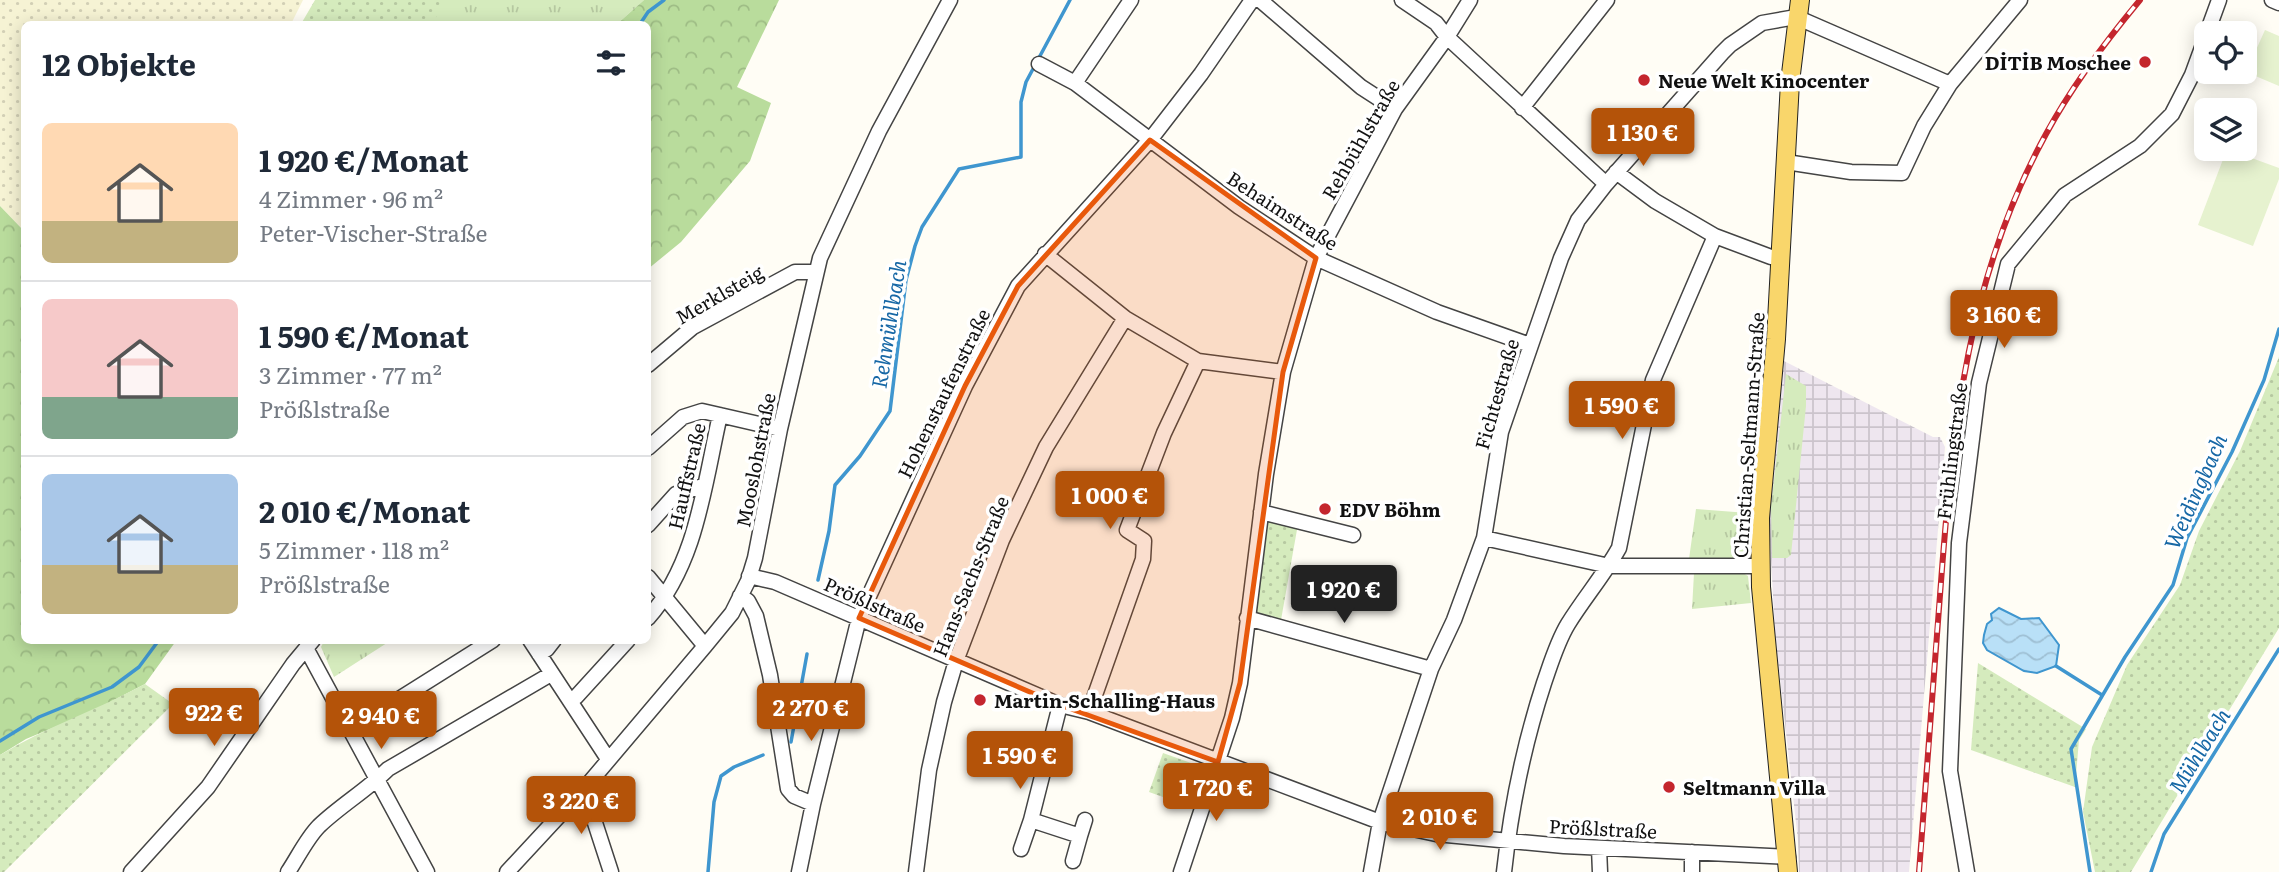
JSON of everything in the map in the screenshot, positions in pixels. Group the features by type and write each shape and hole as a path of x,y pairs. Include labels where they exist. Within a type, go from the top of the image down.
{"main road":[{"name":"Christian-Seltmann-Straße","path":"1788,865 1768,670 1760,566 1760,518 1776,339 1798,9"}],"street":[{"name":"Mooslohstraße","path":"507,872 584,789 732,613 755,558 780,429 820,257 879,131 950,0"},
{"path":"1075,83 1131,0"},
{"name":"Hohenstaufenstraße","path":"799,872 859,618 965,386 1018,286 1150,140 1252,0"},
{"path":"1260,0 1360,88 1395,109"},
{"path":"1402,0 1436,23 1447,37 1522,108 1611,178 1715,236 1780,258"},
{"name":"Rehbühlstraße","path":"1181,872 1218,762 1240,683 1261,512 1283,372 1316,258 1395,109 1470,0"},
{"path":"1522,108 1607,0"},
{"path":"1786,162 1851,172 1902,173 1924,126 1950,84 2020,0"},
{"name":"Frühlingstraße","path":"2212,21 2219,0"},
{"path":"2272,0 2279,3"},
{"path":"1798,9 1950,84"},
{"name":"Fichtestraße","path":"1371,872 1380,822 1431,669 1454,620 1484,538 1501,432 1556,271 1578,220 1611,178 1730,45 1762,23 1798,9"},
{"name":"Behaimstraße","path":"1039,64 1075,83 1239,207 1316,258 1437,312 1530,345"},
{"name":"Frühlingstraße","path":"1967,872 1950,771 1959,543 1979,383 2008,264 2064,195 2140,146 2172,114 2194,70"},
{"path":"1504,872 1507,842 1525,750 1553,655 1568,624 1619,548 1653,380 1715,236"},
{"path":"1045,254 1125,318 1198,361 1283,372"},
{"name":"Merklsteig","path":"651,362 693,327 795,272 816,272"},
{"name":"Hans-Sachs-Straße","path":"916,872 929,770 956,661 1002,540 1046,447 1125,318"},
{"path":"1089,712 1143,559 1144,541 1127,530 1164,433 1198,361"},
{"path":"651,446 683,417 702,411 780,429"},
{"name":"Hauffstraße","path":"651,614 659,605 687,552 699,519 720,415"},
{"path":"651,522 676,494 704,486"},
{"path":"1261,512 1353,535"},
{"path":"1484,538 1609,566 1760,566"},
{"name":"Prößlstraße","path":"749,576 775,582 1060,705 1089,712 1380,822 1436,834 1507,842 1692,852 1788,865"},
{"path":"651,581 705,646"},
{"path":"740,596 748,601 756,616 788,789 794,796 813,804"},
{"path":"1247,618 1431,669"},
{"path":"131,872 208,787 310,644 350,730 427,872"},
{"path":"350,730 487,644"},
{"path":"533,644 608,759"},
{"path":"539,654 551,644"},
{"path":"570,701 624,644"},
{"path":"288,872 317,828 345,803 377,781 388,769 551,674"},
{"path":"1021,849 1060,705"},
{"path":"584,789 611,872"},
{"path":"1031,820 1080,836"},
{"path":"1073,861 1085,820"},
{"path":"1599,848 1600,872"},
{"path":"1692,852 1692,872"}],"highlighted area":[{"path":"1150,140 1316,258 1283,372 1240,683 1218,762 1060,705 859,618 965,386 1018,286"}],"shaded area":[{"path":"0,0 303,0 292,21 21,21 21,228 0,206"},
{"path":"1784,361 1933,437 1940,437 1945,447 1909,872 1799,872 1798,841 1775,633 1769,521"}],"green space":[{"path":"315,0 444,0 434,21 303,21"},
{"path":"443,0 644,0 620,21 432,21"},
{"path":"644,0 779,0 737,87 771,103 750,161 681,242 651,267 651,21 620,21"},
{"path":"2265,30 2279,36 2279,86 2257,77 2257,48"},
{"path":"2257,160 2279,168 2279,179 2253,246 2198,225 2222,161"},
{"path":"0,206 21,228 21,644 174,644 145,684 91,712 26,739 0,755"},
{"path":"2279,357 2279,628 2131,872 2095,872 2083,812 2092,747 2127,665 2180,585 2199,531 2240,451"},
{"path":"1786,374 1806,386 1806,406 1791,555 1787,558 1772,558 1771,506"},
{"path":"1696,509 1748,513 1747,553 1737,559 1689,559"},
{"path":"1266,517 1298,524 1281,620 1252,614"},
{"path":"1741,572 1748,576 1751,603 1692,609 1694,573"},
{"path":"322,644 385,644 334,677 321,647"},
{"path":"1978,663 2086,729 2079,740 2075,787 1971,750"},
{"path":"145,684 173,704 4,872 0,872 0,755"},
{"path":"1163,753 1205,768 1191,807 1149,792"}],"water":[{"path":"1999,608 2021,619 2039,618 2059,645 2056,666 2037,673 2024,671 1987,650 1983,643 1987,624 1992,620 1991,614"}],"waterway":[{"path":"642,21 648,12 664,0"},
{"name":"Rehmühlbach","path":"818,580 829,531 835,485 860,456 890,411 906,280 922,227 959,169 1021,157 1021,102 1026,82 1070,0"},
{"name":"Weidingbach","path":"2090,872 2071,749 2125,657 2173,585 2187,538 2232,452 2264,380 2279,329"},
{"path":"0,741 39,717 112,687 139,667 156,644"},
{"name":"Mühlbach","path":"2151,872 2164,834 2279,649"},
{"name":"Rehmühlbach","path":"791,742 807,654"},
{"name":"Weidingbach","path":"2056,666 2102,695"},
{"name":"Rehmühlbach","path":"708,872 714,802 721,776 734,767 763,755"}],"railway":[{"path":"1919,872 1952,465 1959,408 1982,297 1998,242 2046,134 2090,65 2140,0"}],"place":[{"name":"DİTİB Moschee","path":"2145,62"},
{"name":"Neue Welt Kinocenter","path":"1644,80"},
{"name":"EDV Böhm","path":"1325,509"},
{"name":"Martin-Schalling-Haus","path":"980,700"},
{"name":"Seltmann Villa","path":"1669,787"}]}
